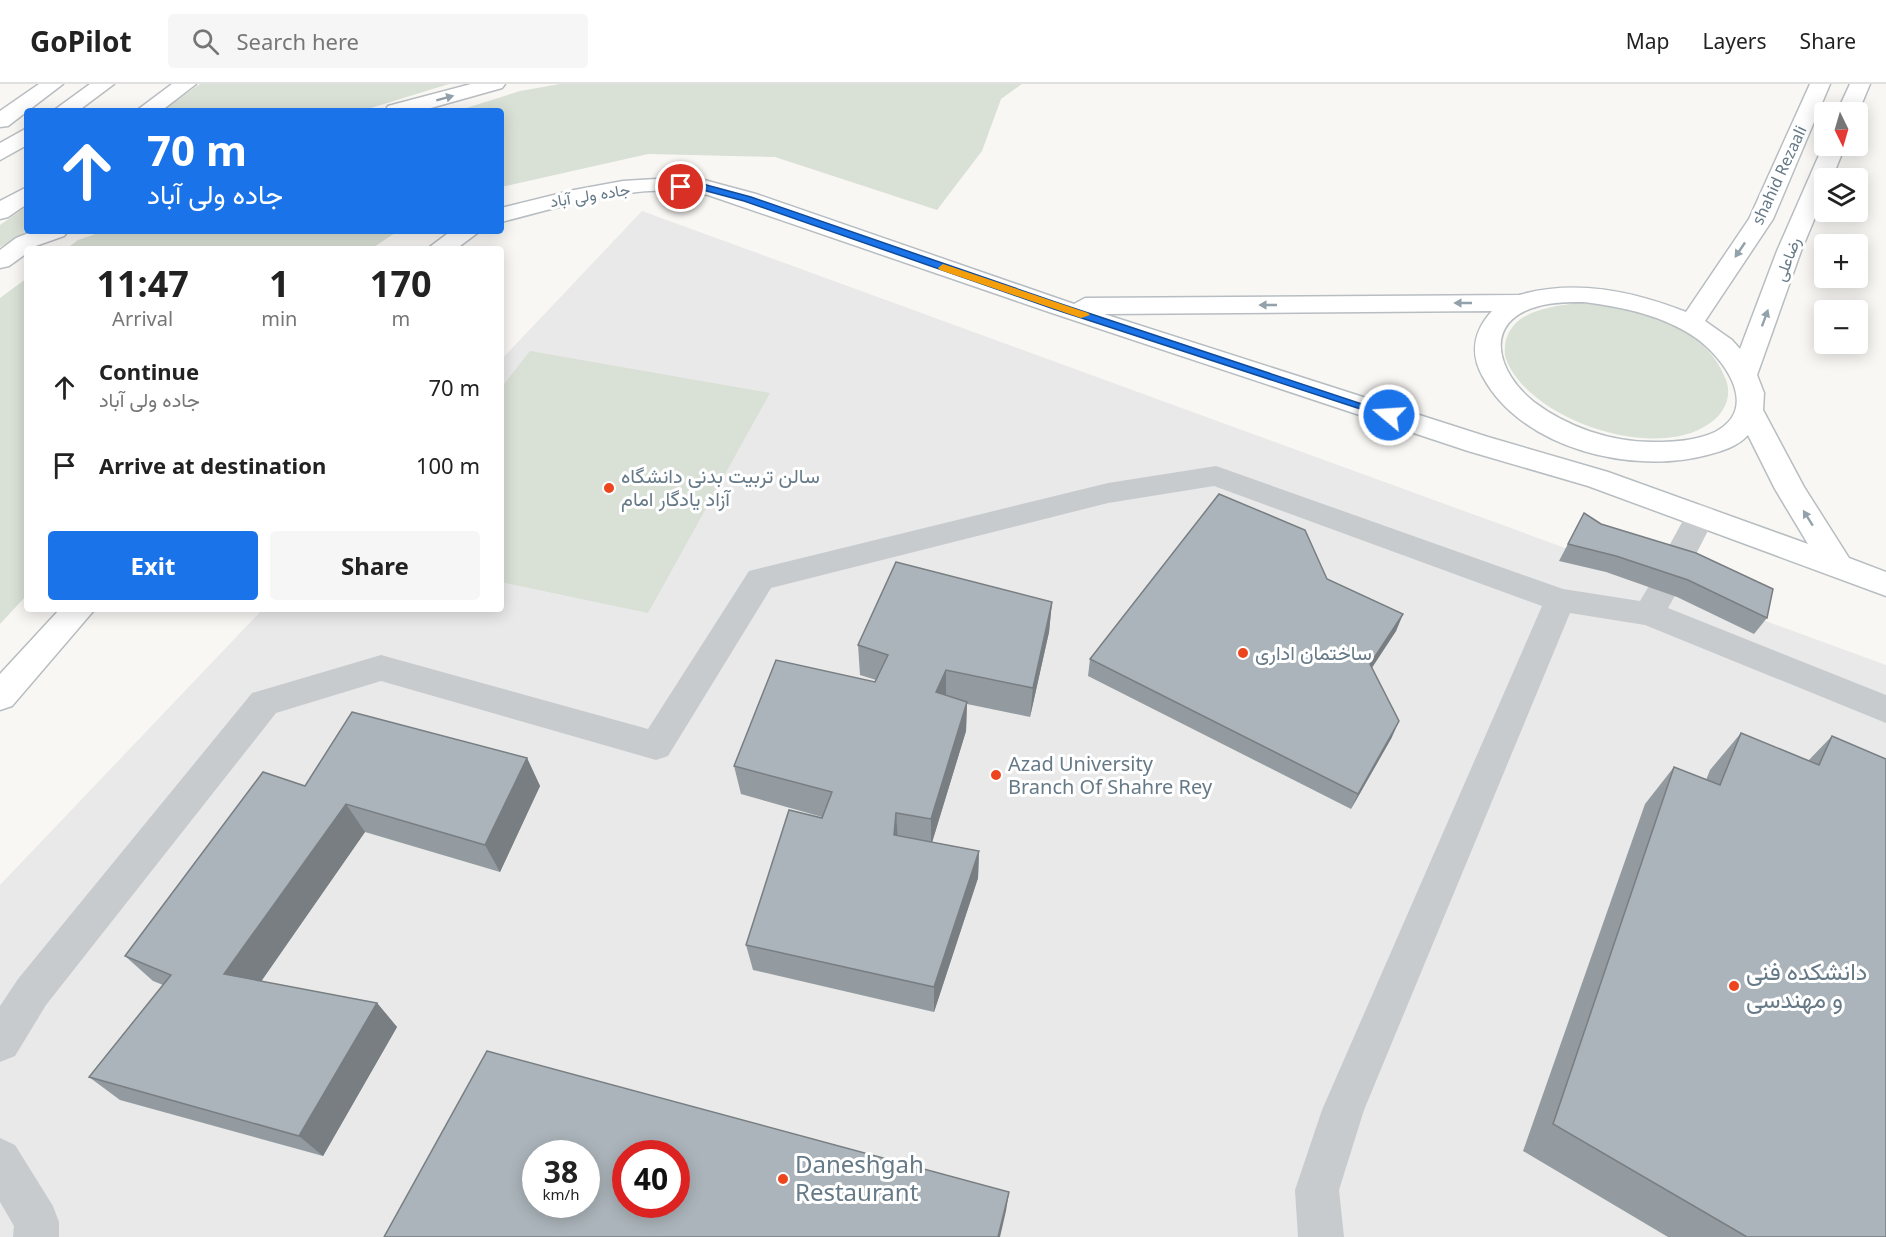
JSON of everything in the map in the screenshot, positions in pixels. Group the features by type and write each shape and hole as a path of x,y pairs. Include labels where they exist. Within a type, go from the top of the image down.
{"main road":[{"path":"0,99 38,84"},
{"path":"0,121 53,84"},
{"path":"68,108 104,84"},
{"path":"151,108 186,84"},
{"path":"407,108 495,84"},
{"name":"shahid Rezaali","path":"1691,323 1761,219 1820,84"},
{"path":"1852,102 1860,84"},
{"path":"0,153 24,137"},
{"name":"رضاعلی","path":"1824,168 1829,156"},
{"path":"1788,158 1824,168"},
{"name":"جاده ولی آباد","path":"504,214 560,198 626,188 699,186 817,222 1058,307 1478,444 1598,479 1838,567"},
{"name":"رضاعلی","path":"1745,373 1789,251 1814,192"},
{"path":"0,212 24,196"},
{"path":"0,261 25,243 48,234"},
{"path":"445,246 463,234"},
{"path":"1058,307 1522,303 1551,295 1584,294 1611,297 1657,308 1691,323 1724,346 1745,373 1752,393 1750,412 1735,432 1708,446 1672,453 1598,479"},
{"path":"1522,303 1502,315 1490,330 1486,348 1490,368 1503,389 1525,409 1553,427 1595,442 1630,451 1672,453"},
{"path":"1750,412 1790,489 1838,567 1886,584"},
{"path":"0,697 76,612"}],"street":[{"path":"0,1042 32,992 264,703 381,668 656,746 760,579 1108,493 1216,476 1560,600 1661,591 1886,710"},
{"path":"1661,591 1701,516"},
{"path":"1321,1237 1317,1190 1343,1110 1560,600"},
{"path":"0,1160 37,1222 36,1237"}],"shaded area":[{"path":"200,84 449,84 371,108 166,108"},
{"path":"560,84 1022,84 1001,99 982,151 937,210 775,157 648,154 504,186 504,108 466,108 520,91"},
{"path":"24,208 24,234 28,234 0,247 0,225"},
{"name":"Azad University Branch Of Shahre Rey","path":"642,211 1886,665 1886,1237 0,1237 0,885 260,612 504,612 504,357"},
{"path":"95,234 394,234 376,246 70,246 78,240"},
{"path":"24,280 24,598 0,624 0,298"},
{"path":"1577,303 1620,309 1664,321 1684,331 1701,344 1716,360 1728,386 1728,398 1720,414 1710,423 1687,434 1659,438 1628,436 1596,429 1566,417 1540,400 1519,381 1506,359 1505,345 1508,334 1514,325 1532,313 1555,306"},
{"name":"سالن تربیت بدنی دانشگاه آزاد یادگار امام","path":"530,351 770,393 648,613 504,583 504,384"}],"building":[{"name":"ساختمان اداری","path":"1219,494 1305,530 1327,579 1403,614 1370,664 1399,721 1358,794 1090,659"},
{"path":"1584,513 1601,524 1696,553 1773,589 1767,618 1688,580 1616,556 1568,544"},
{"path":"896,562 1052,602 1033,688 946,670 936,692 967,702 931,819 896,813 894,835 979,851 934,987 746,945 789,810 822,818 832,792 734,766 776,660 875,682 888,655 858,645"},
{"path":"352,712 527,758 485,845 346,804 224,974 377,1003 299,1136 89,1077 171,975 125,956 263,772 305,786"},
{"name":"دانشکده فنی و مهندسی","path":"1741,733 1819,765 1832,736 1886,759 1886,1237 1747,1237 1553,1124 1674,767 1720,785"},
{"name":"Daneshgah Restaurant","path":"487,1051 1009,1192 998,1237 384,1237"}],"slow traffic":[{"path":"943,268 1084,315"}],"place":[{"name":"سالن تربیت بدنی دانشگاه آزاد یادگار امام","path":"609,488"},
{"name":"ساختمان اداری","path":"1243,653"},
{"name":"Azad University Branch Of Shahre Rey","path":"996,775"},
{"name":"دانشکده فنی و مهندسی","path":"1734,986"},
{"name":"Daneshgah Restaurant","path":"783,1179"}],"route":[{"path":"681,187 699,186 748,199 1058,307 1389,415"}]}
